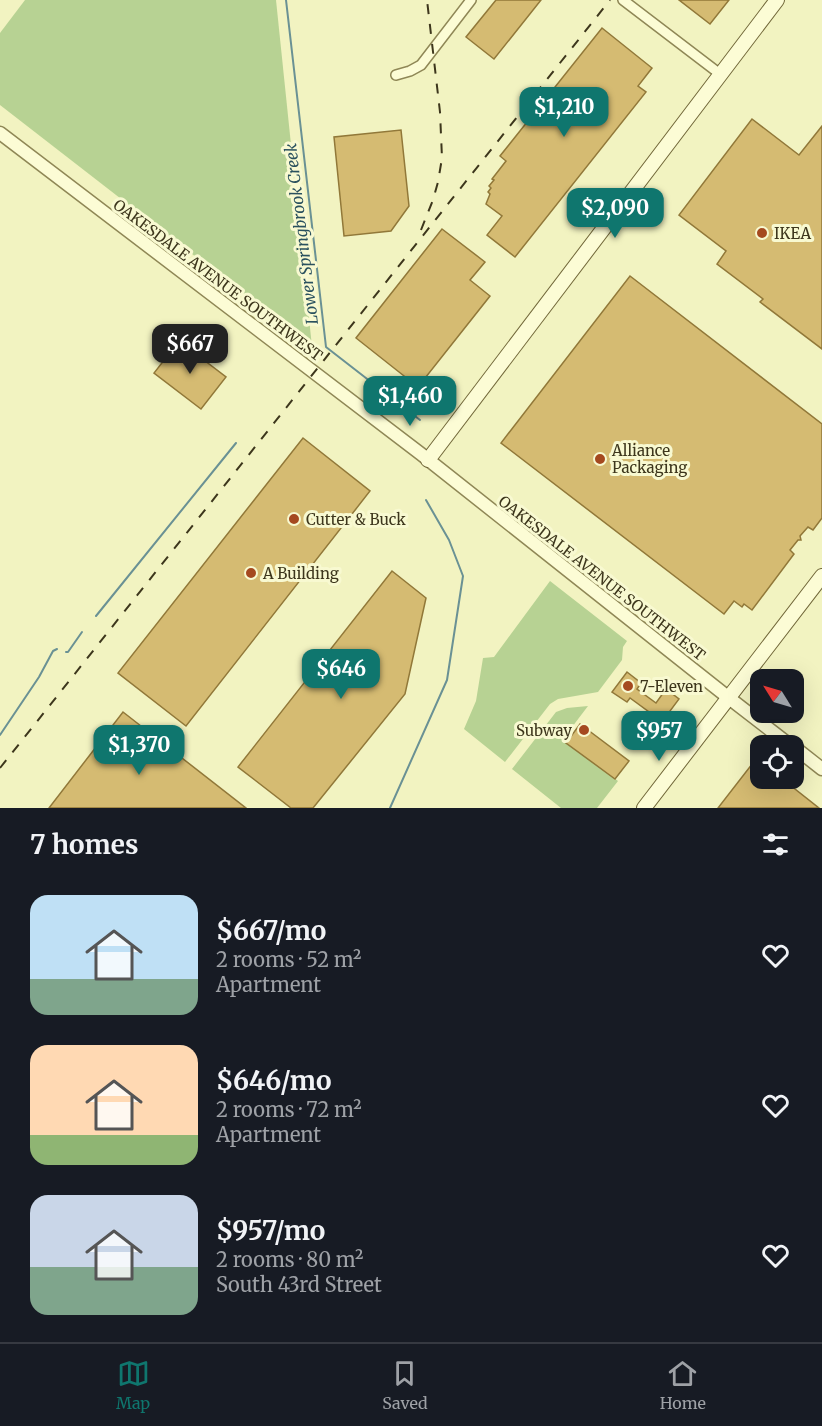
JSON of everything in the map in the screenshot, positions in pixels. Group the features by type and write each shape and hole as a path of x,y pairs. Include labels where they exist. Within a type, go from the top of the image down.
{"main road":[{"path":"428,460 777,0"},
{"path":"644,808 822,576"}],"street":[{"path":"396,75 421,65 471,0"},
{"path":"623,0 720,74"},
{"name":"OAKESDALE AVENUE SOUTHWEST","path":"0,133 428,460 778,735"},
{"name":"OAKESDALE AVENUE SOUTHWEST","path":"804,755 822,769"}],"green space":[{"path":"25,0 276,0 312,347 0,105 0,33"},
{"path":"550,581 627,641 623,647 622,660 598,692 558,699 550,704 505,762 464,729 476,701 483,658 494,657"},
{"path":"588,706 566,735 568,742 618,781 597,808 561,808 512,769 556,712 567,708"}],"building":[{"path":"496,0 541,0 494,59 466,37"},
{"path":"679,0 729,0 710,24"},
{"path":"602,28 652,68 638,86 646,92 515,257 487,235 502,216 486,204 491,188 489,186 494,180 492,179 506,161 500,156"},
{"name":"IKEA","path":"752,119 799,155 822,126 822,349 760,302 763,299 717,264 726,251 679,215"},
{"path":"401,130 409,206 391,231 344,236 334,137"},
{"path":"442,229 485,262 470,280 490,296 418,387 356,338"},
{"name":"Alliance Packaging","path":"630,276 822,424 822,518 813,530 808,527 800,536 801,540 798,540 790,550 794,554 752,610 734,601 724,614 501,443"},
{"path":"179,341 226,377 201,409 154,373"},
{"name":"A Building","path":"303,438 370,491 186,726 118,673"},
{"path":"392,571 426,598 405,694 313,808 291,808 238,767"},
{"name":"7-Eleven","path":"627,672 641,683 637,689 656,703 666,689 679,699 650,738 637,728 649,712 630,698 627,702 612,692"},
{"path":"123,712 246,808 49,808"},
{"path":"580,724 629,761 615,779 566,743"},
{"path":"750,767 750,789 795,789 819,808 718,808"}],"waterway":[{"name":"Lower Springbrook Creek","path":"286,0 326,347 420,420"},
{"path":"96,616 236,443"},
{"name":"Lower Springbrook Creek","path":"390,808 447,680 463,576 449,540 426,500"},
{"path":"66,652 82,632"},
{"path":"0,735 39,677 53,651 57,649"}],"railway":[{"path":"421,230 433,200 442,158 440,112 427,0"},
{"path":"0,768 610,0"}],"place":[{"name":"IKEA","path":"762,233"},
{"name":"Alliance Packaging","path":"600,459"},
{"name":"Cutter & Buck","path":"294,519"},
{"name":"A Building","path":"251,573"},
{"name":"7-Eleven","path":"628,686"},
{"name":"Subway","path":"584,730"}]}
